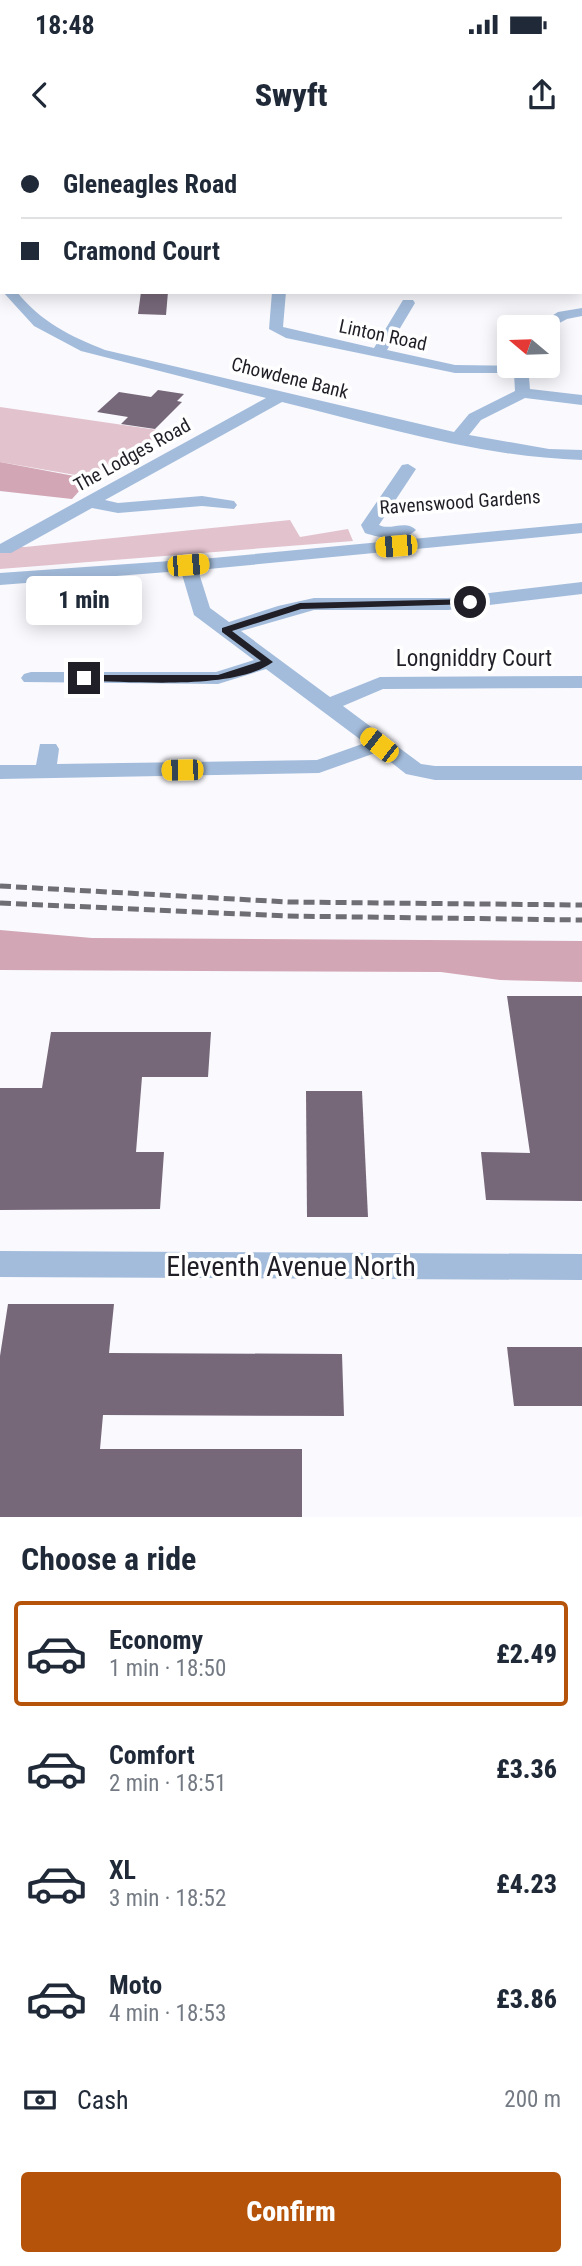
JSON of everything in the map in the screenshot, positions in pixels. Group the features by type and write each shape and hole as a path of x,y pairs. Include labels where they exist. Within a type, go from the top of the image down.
{"main road":[{"path":"321,140 450,140"}],"street":[{"name":"Chowdene Bank","path":"11,294 26,314 63,339 100,354 457,439 548,454 582,455"},
{"name":"Linton Road","path":"279,294 276,329 286,334 455,369 497,368"},
{"path":"378,354 408,303"},
{"path":"560,318 582,312"},
{"path":"522,378 523,393"},
{"path":"457,439 475,417 523,393 582,400"},
{"name":"The Lodges Road","path":"5,549 279,397"},
{"name":"Ravenswood Gardens","path":"408,469 370,524 374,531 381,533 582,513"},
{"path":"89,502 118,508 202,501 228,505"},
{"path":"0,579 188,565 582,528"},
{"path":"188,565 201,611 414,769 435,773 582,773"},
{"path":"225,630 285,610 314,604 448,604 582,588"},
{"path":"31,678 218,678 268,662"},
{"name":"Longniddry Court","path":"328,705 380,682 582,682"},
{"path":"0,772 319,766 379,745"},
{"path":"46,772 48,749"},
{"name":"Eleventh Avenue North","path":"0,1264 582,1267"}],"shaded area":[{"path":"0,407 178,433 93,478 0,462"},
{"path":"0,462 90,479 72,499 0,491"},
{"path":"290,520 300,537 348,529 353,541 0,569 0,546 25,547"},
{"path":"0,930 92,938 582,941 582,982 500,980 441,972 0,970"}],"building":[{"path":"141,294 168,294 166,315 138,314"},
{"path":"158,390 184,394 177,401 182,402 155,429 121,424 128,417 97,412 119,392 151,397"},
{"path":"507,996 582,996 582,1201 486,1200 481,1152 530,1153"},
{"path":"51,1032 211,1032 208,1077 142,1077 136,1152 164,1152 160,1209 0,1210 0,1088 42,1088"},
{"path":"306,1091 362,1091 368,1217 307,1217"},
{"path":"8,1304 114,1304 109,1353 342,1354 344,1416 103,1415 100,1449 302,1449 302,1517 0,1517 0,1356"},
{"path":"507,1347 582,1347 582,1406 514,1406"}],"railway":[{"path":"0,886 288,902 582,905"},
{"path":"0,903 287,916 582,920"}],"route":[{"path":"84,678 218,678 243,671 268,662 225,630 300,606 470,602"}]}
